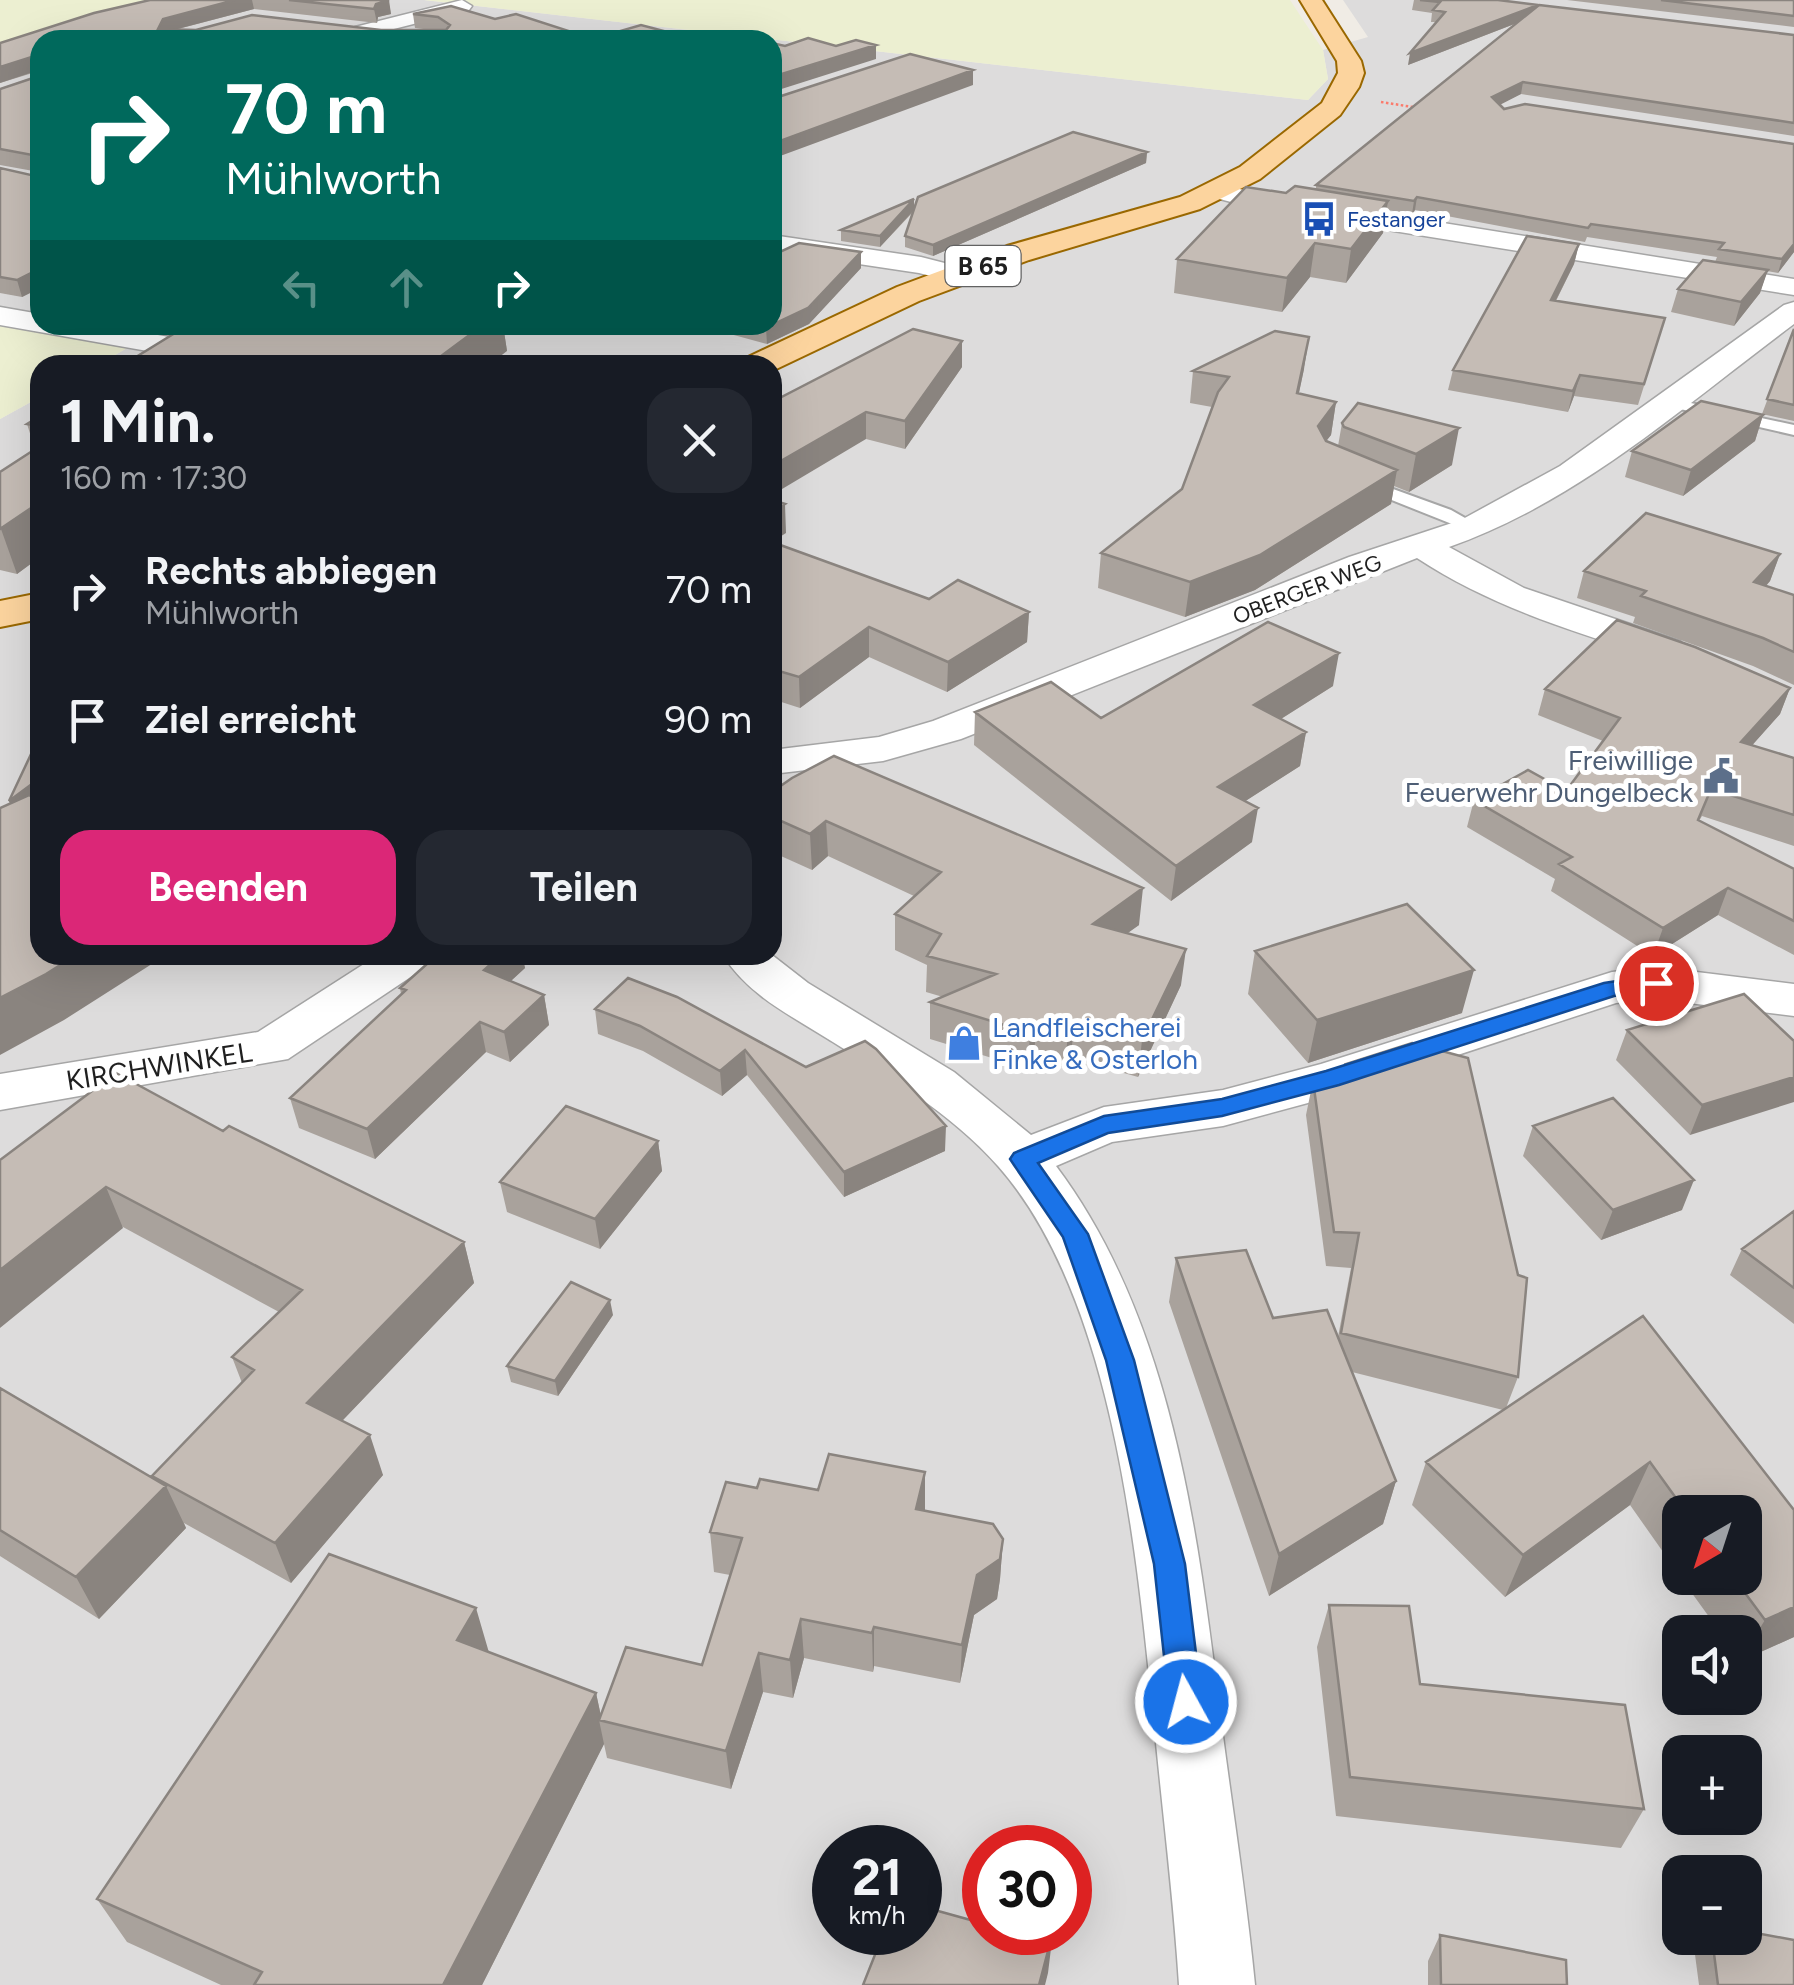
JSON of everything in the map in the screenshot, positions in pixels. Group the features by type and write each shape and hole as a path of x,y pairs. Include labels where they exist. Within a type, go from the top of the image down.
{"main road":[{"name":"B 65","path":"778,355 866,312 958,275 1018,253 1165,211 1250,173 1331,110 1346,88 1351,73 1349,61 1311,0"},
{"path":"0,614 30,608"}],"street":[{"path":"352,30 462,6"},
{"path":"1217,191 1262,202 1794,287"},
{"path":"782,244 920,265 958,275"},
{"name":"OBERGER WEG","path":"782,761 883,750 947,730 1362,566 1473,527 1552,486 1794,311"},
{"path":"0,316 30,321"},
{"path":"108,335 221,355"},
{"path":"1425,547 1463,574 1522,603 1706,663"},
{"name":"KIRCHWINKEL","path":"0,1092 272,1047 395,965"},
{"path":"755,965 772,983 949,1091 988,1122 1022,1159 1075,1234 1120,1360 1170,1564 1216,1985"},
{"path":"1022,1159 1104,1125 1222,1108 1330,1079 1612,988 1656,983 1794,1000"}],"lane":[{"path":"1672,402 1794,430"},
{"path":"1351,479 1473,527"}],"path":[{"path":"1368,100 1419,108"}],"shaded area":[{"path":"172,0 424,0 689,30 62,30"},
{"path":"1343,0 1794,0 1794,1985 0,1985 0,419 30,402 30,965 782,965 782,355 115,355 127,348 58,335 782,335 782,40 1308,100 1328,79 1323,50 1368,37"},
{"path":"30,39 30,330 0,324 0,47"}],"green space":[{"path":"0,0 172,0 62,30 30,30 30,39 0,47"},
{"path":"424,0 1290,0 1323,50 1328,79 1308,100 782,40 782,30 689,30"},
{"path":"0,324 30,329 30,335 62,335 129,347 115,355 30,355 30,402 0,419"}],"building":[{"path":"150,0 235,0 163,19 158,29 196,30 41,30"},
{"path":"289,0 389,0 376,4 374,9"},
{"path":"1420,0 1498,0 1538,5 1410,53 1445,12 1433,10 1440,2"},
{"path":"1661,0 1794,0 1794,16"},
{"path":"1539,5 1794,35 1794,123 1523,82 1492,97 1504,109 1525,104 1794,144 1794,244 1782,259 1719,249 1724,243 1591,224 1588,228 1417,197 1414,201 1316,185"},
{"path":"451,6 495,19 516,14 565,30 446,30 450,25 438,17 413,14"},
{"path":"252,15 381,30 196,30"},
{"path":"641,25 660,30 624,30"},
{"path":"30,33 30,58 0,67 0,43"},
{"path":"808,38 836,46 856,40 876,45 782,74 782,45"},
{"path":"910,54 973,70 782,140 782,96"},
{"path":"30,79 30,155 0,149 0,89"},
{"path":"1073,132 1147,152 933,245 905,236 918,197"},
{"path":"0,168 30,175 30,274 17,280 0,277"},
{"path":"1295,186 1388,201 1351,249 1315,243 1287,278 1177,259 1246,187 1286,193"},
{"path":"914,199 880,236 841,230"},
{"path":"1527,236 1579,244 1551,300 1665,318 1644,384 1580,375 1573,391 1453,370"},
{"path":"799,243 861,252 808,308 782,320 782,251"},
{"path":"1703,260 1768,270 1741,302 1678,289"},
{"path":"913,329 962,341 905,421 866,412 782,460 782,397"},
{"path":"1794,329 1794,405 1767,399"},
{"path":"1275,331 1309,337 1297,393 1336,402 1318,426 1326,441 1397,470 1260,555 1190,582 1101,553 1182,489 1218,392 1229,377 1193,371"},
{"path":"172,335 470,335 442,355 139,355"},
{"path":"1701,401 1763,415 1691,470 1632,451"},
{"path":"1358,403 1459,428 1416,454 1344,427 1342,423"},
{"path":"30,452 30,509 0,529 0,472"},
{"path":"1646,513 1780,554 1754,582 1794,595 1794,652 1641,596 1646,591 1584,571"},
{"path":"782,546 929,599 958,580 1029,612 948,662 869,627 799,677 782,672"},
{"path":"1617,620 1695,647 1790,688 1741,742 1794,758 1794,815 1711,789 1698,820 1794,869 1794,921 1728,888 1663,928 1559,864 1572,857 1474,800 1528,770 1566,791 1620,718 1545,689"},
{"path":"1268,622 1339,653 1254,705 1306,732 1218,787 1258,808 1176,866 975,712 1051,682 1101,718"},
{"path":"30,756 30,785 9,801"},
{"path":"834,756 1143,888 1093,924 1186,949 1142,1040 1074,1021 1068,1031 1036,1023 1030,1033 930,1002 996,974 927,956 941,934 895,914 941,872 826,821 810,834 782,821 782,785"},
{"path":"30,796 30,965 60,965 0,998 0,808"},
{"path":"1407,904 1474,970 1317,1020 1255,951"},
{"path":"426,965 490,965 484,970 544,995 504,1032 480,1022 367,1129 290,1098 406,990 400,988"},
{"path":"628,978 677,997 806,1067 865,1041 946,1126 844,1172 745,1050 720,1071 640,1026 595,1009"},
{"path":"1744,994 1794,1041 1794,1077 1702,1105 1627,1030"},
{"path":"1412,1043 1468,1058 1518,1275 1527,1278 1518,1377 1341,1333 1359,1233 1334,1232 1313,1081 1353,1071 1346,1064"},
{"path":"116,1073 223,1131 229,1126 464,1242 307,1403 370,1435 275,1543 152,1476 254,1370 232,1357 302,1290 106,1187 0,1270 0,1160"},
{"path":"1613,1098 1694,1180 1613,1210 1533,1126"},
{"path":"566,1106 658,1141 595,1219 500,1182"},
{"path":"1794,1211 1794,1288 1742,1249"},
{"path":"1246,1250 1273,1318 1327,1310 1396,1481 1279,1554 1176,1258"},
{"path":"571,1282 610,1300 555,1381 507,1366"},
{"path":"1643,1316 1794,1510 1794,1607 1765,1620 1747,1595 1762,1595 1762,1495 1674,1495 1650,1462 1523,1555 1426,1462"},
{"path":"0,1388 166,1486 76,1577 0,1530"},
{"path":"829,1454 925,1472 916,1509 993,1524 1003,1539 1000,1559 977,1575 962,1645 874,1627 872,1633 801,1619 790,1660 759,1653 726,1751 599,1720 626,1647 702,1665 742,1538 710,1532 726,1482 757,1488 760,1479 818,1490"},
{"path":"329,1554 476,1608 457,1640 596,1693 443,1985 254,1985 262,1972 97,1899"},
{"path":"1329,1605 1409,1606 1420,1684 1625,1705 1644,1809 1350,1777"},
{"path":"942,1912 962,1918 962,1955 1047,1955 1039,1985 863,1985 875,1955 942,1955"},
{"path":"1762,1934 1794,1940 1794,1985 1718,1985 1714,1955 1762,1955"},
{"path":"1440,1935 1566,1960 1567,1985 1441,1985"}],"place":[{"name":"Festanger","path":"1319,219"},
{"name":"Freiwillige Feuerwehr Dungelbeck","path":"1721,776"},
{"name":"Landfleischerei Finke & Osterloh","path":"964,1043"}],"route":[{"path":"1186,1702 1170,1564 1120,1360 1075,1234 1022,1159 1104,1125 1222,1108 1330,1079 1612,988 1656,983"}]}
